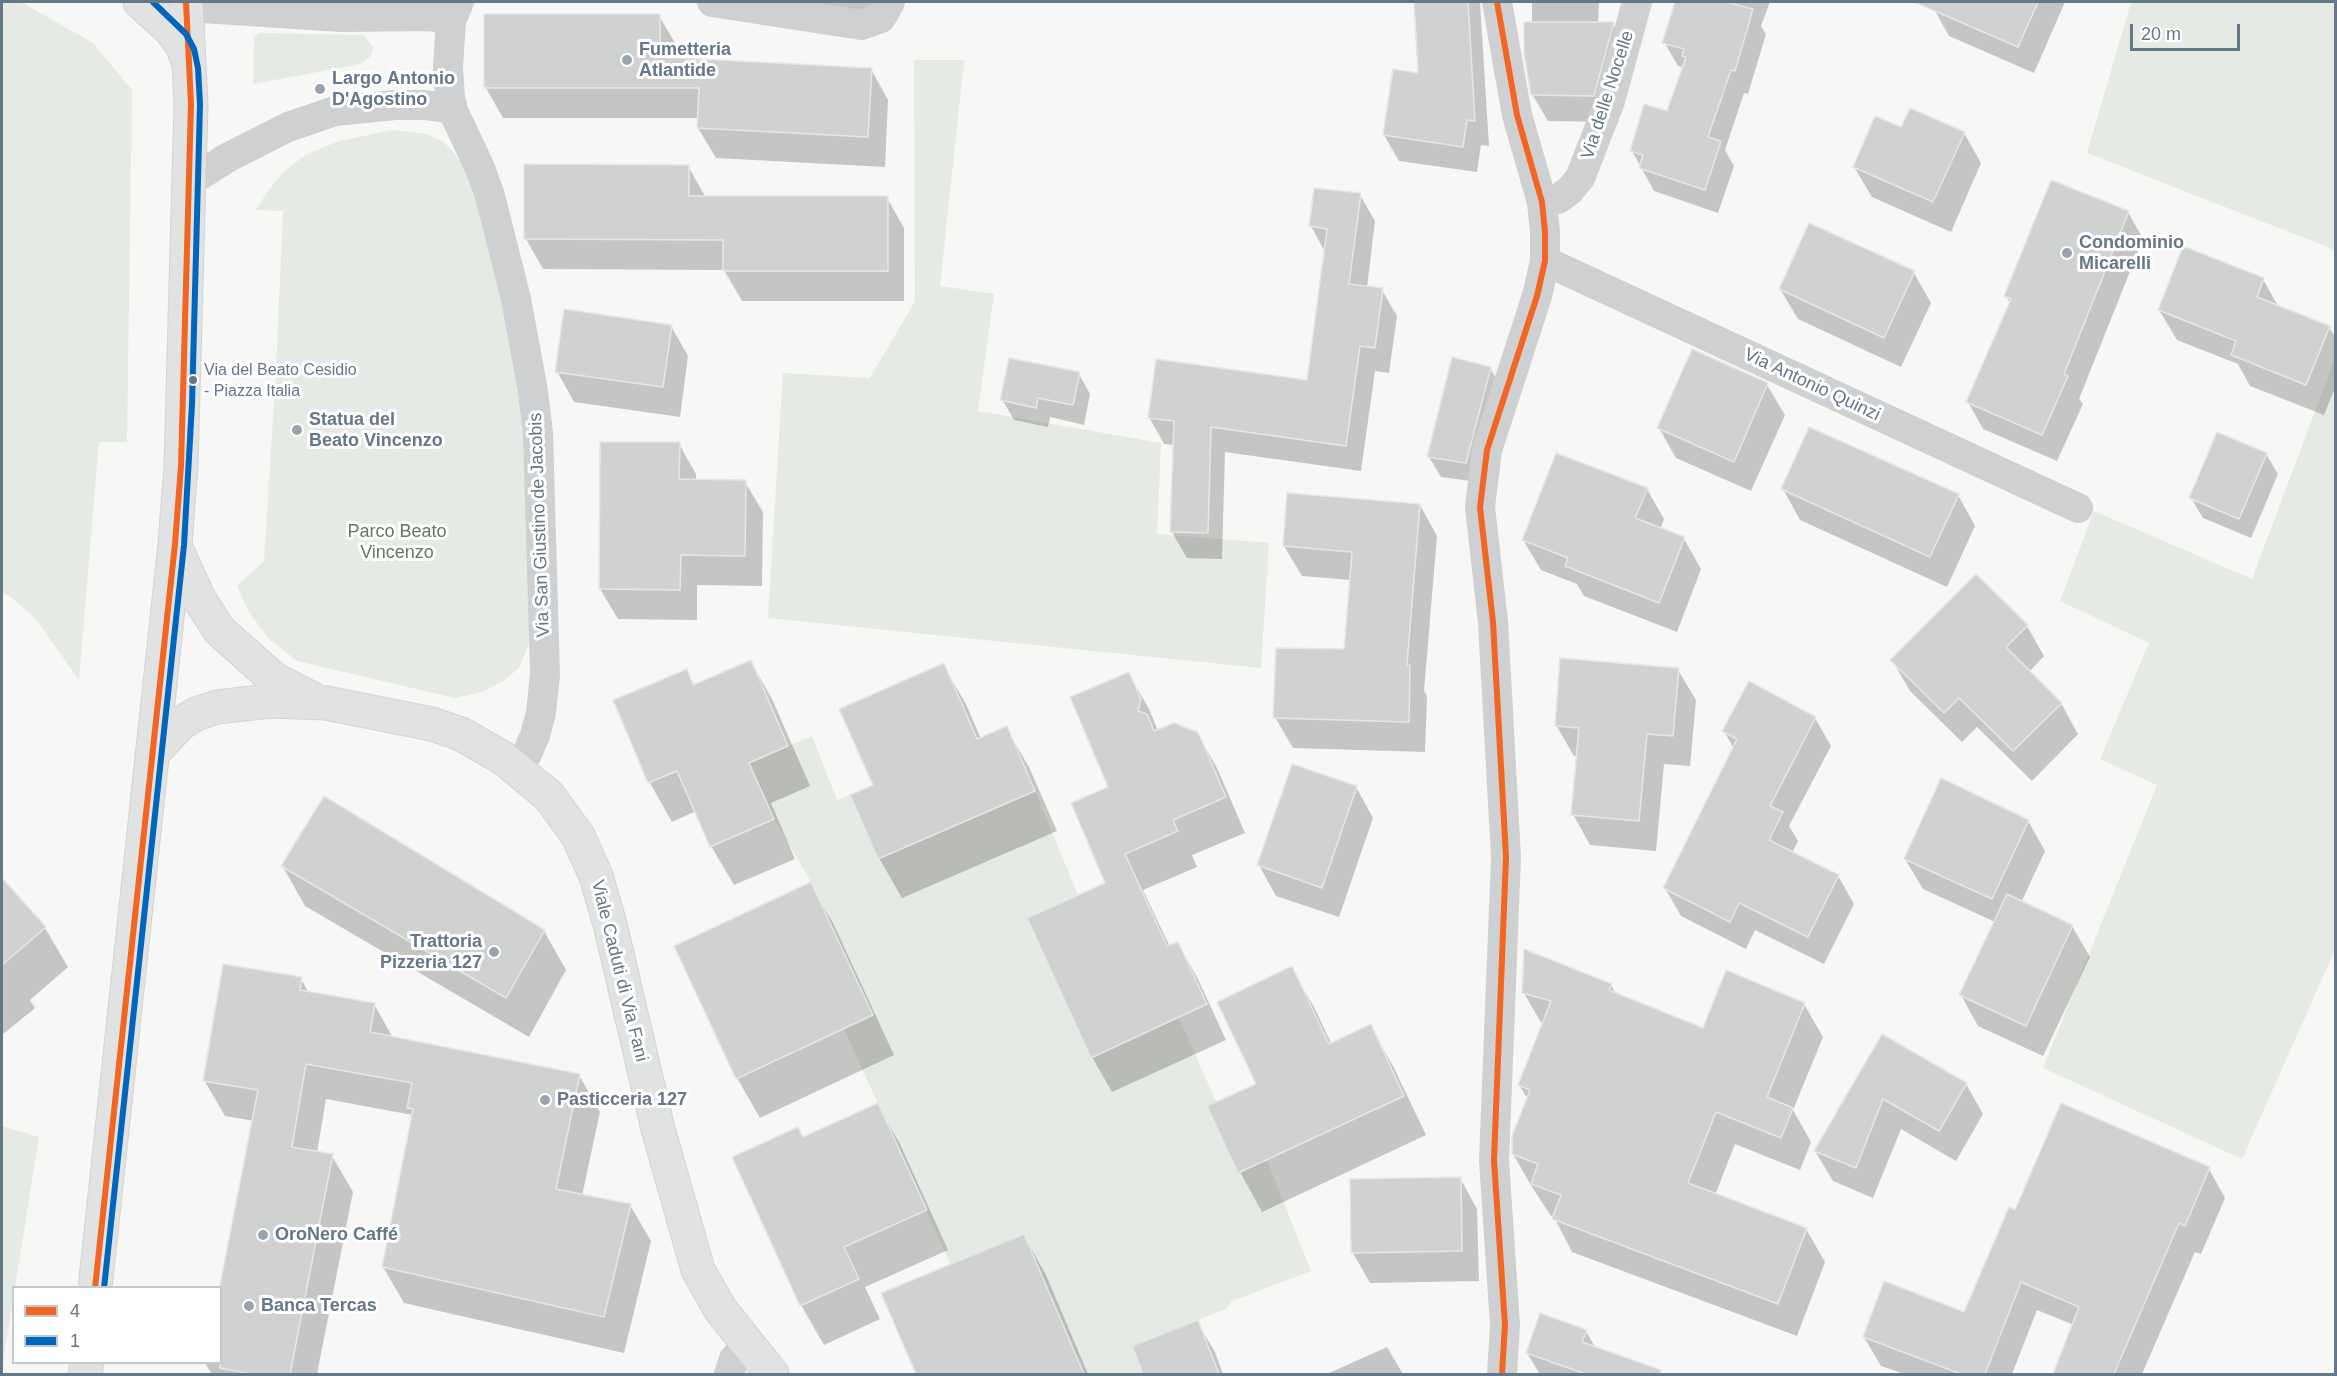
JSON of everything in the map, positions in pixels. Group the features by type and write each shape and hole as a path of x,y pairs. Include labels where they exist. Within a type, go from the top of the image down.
{"street":[{"path":"140,2 159,17 178,39 186,52 189,68"},
{"path":"712,2 861,25 880,18 890,2"},
{"path":"1497,2 1517,115 1542,202 1545,232 1545,261 1537,296 1487,450 1482,474 1480,507 1493,622 1506,857 1494,1160 1505,1325 1502,1374"},
{"name":"Via delle Nocelle","path":"1542,202 1558,199 1580,178 1610,101 1637,2"},
{"path":"95,1286 175,544 181,445 191,104 187,4 342,17 432,16 455,11 448,79 453,109 425,105 395,105 335,111 288,127 227,158 189,182"},
{"name":"Via San Giustino de Jacobis","path":"453,109 490,196 516,299 533,391 540,458 544,675 538,724 531,746 517,768"},
{"name":"Via Antonio Quinzi","path":"1545,261 2078,508"},
{"name":"Viale Caduti di Via Fani","path":"175,544 199,599 220,631 274,679 298,693 326,703 448,729 482,744 517,768 549,796 561,810 587,855 610,924 658,1129 690,1247 708,1290 747,1345 772,1374"},
{"name":"Viale Caduti di Via Fani","path":"152,754 188,718 217,707 287,701 326,703"},
{"path":"729,1374 734,1359 747,1345"}],"green space":[{"path":"2,2 21,2 93,43 132,90 127,442 99,442 79,680 35,618 2,592"},
{"path":"2131,2 2335,2 2335,250 2087,153"},
{"path":"260,33 364,35 373,47 371,56 361,64 253,84 254,37"},
{"path":"914,60 964,60 940,286 994,294 978,411 1161,443 1157,534 1269,543 1261,668 768,618 783,373 870,378 915,301"},
{"name":"Parco Beato Vincenzo","path":"393,130 426,134 444,142 460,160 468,175 477,199 505,304 519,389 525,454 529,643 519,668 505,680 482,692 455,698 297,661 269,639 249,612 237,586 264,561 276,370 283,211 256,210 283,172 307,154 339,141"},
{"path":"2335,358 2335,950 2242,1159 2043,1068 2157,785 2100,759 2149,643 2060,601 2094,511 2252,579"},
{"path":"812,736 837,800 850,795 878,859 1035,791 1078,895 1027,919 1091,1057 1179,1017 1216,1102 1207,1107 1238,1173 1267,1160 1311,1271 1232,1301 1226,1309 1132,1346 1143,1374 1084,1374 1024,1234 951,1265 844,1029 873,1015 811,882 774,819 749,763"},
{"path":"2,1126 39,1137 15,1286 12,1286 12,1306 2,1369"}],"building":[{"path":"1414,2 1468,2 1475,121 1467,120 1463,147 1383,135 1393,69 1418,73"},
{"path":"1675,2 1726,2 1753,9 1735,71 1731,70 1708,137 1721,141 1705,190 1639,168 1643,155 1630,151 1644,104 1667,111 1686,57 1682,56 1684,49 1662,43"},
{"path":"1914,2 2038,2 2018,47"},
{"path":"484,14 660,14 660,57 872,68 868,137 697,128 699,88 484,88"},
{"path":"1524,22 1614,22 1594,96 1531,95 1524,54"},
{"path":"1910,108 1965,132 1933,202 1853,167 1875,116 1901,127"},
{"path":"524,164 689,165 689,196 888,196 888,271 723,271 723,240 524,239"},
{"path":"2051,180 2129,211 2064,374 2068,376 2042,435 1966,402 2011,299 2004,296"},
{"path":"1314,188 1361,193 1349,284 1383,288 1375,348 1360,346 1346,446 1211,427 1208,533 1170,532 1174,421 1148,418 1156,359 1307,380 1327,229 1309,226"},
{"path":"1809,223 1915,271 1884,338 1779,289"},
{"path":"2183,246 2264,278 2257,297 2330,326 2306,385 2231,355 2236,341 2158,310"},
{"path":"564,309 672,325 663,387 555,372"},
{"path":"1692,349 1768,383 1734,462 1657,428"},
{"path":"1452,357 1491,367 1466,463 1427,457"},
{"path":"1009,358 1080,372 1073,405 1038,398 1036,408 1000,400"},
{"path":"1809,427 1959,494 1930,557 1781,489"},
{"path":"2217,432 2267,453 2239,519 2189,498"},
{"path":"600,442 680,442 679,479 746,480 745,556 681,555 680,590 599,589"},
{"path":"1556,453 1648,488 1635,518 1685,537 1659,603 1565,566 1568,558 1522,540"},
{"path":"1287,493 1420,504 1407,665 1410,665 1409,722 1273,718 1276,648 1344,649 1352,552 1283,546"},
{"path":"1976,574 2028,625 2006,647 2062,703 2013,751 1959,698 1944,713 1890,660"},
{"path":"1560,658 1679,668 1673,736 1647,734 1639,821 1571,815 1579,728 1555,726"},
{"path":"751,660 788,746 749,763 774,819 710,847 677,771 648,783 613,700 687,669 693,685"},
{"path":"944,663 977,739 1007,726 1035,791 878,859 850,795 873,785 839,709"},
{"path":"1129,672 1141,699 1138,711 1147,714 1154,731 1174,723 1198,732 1226,797 1173,820 1178,831 1125,854 1167,946 1178,942 1207,1004 1091,1058 1027,918 1105,883 1071,803 1108,787 1070,697"},
{"path":"1749,681 1816,717 1770,806 1783,812 1769,840 1839,875 1808,937 1739,903 1730,922 1663,888 1737,739 1722,731"},
{"path":"1292,764 1357,786 1322,888 1257,865"},
{"path":"1941,778 2029,820 1992,899 1904,859"},
{"path":"324,796 545,930 506,998 281,866"},
{"path":"2,878 46,927 2,965"},
{"path":"811,882 873,1015 736,1079 674,946"},
{"path":"2007,894 2073,925 2026,1026 1959,995"},
{"path":"1524,949 1612,984 1609,990 1703,1028 1726,970 1805,1003 1767,1097 1793,1108 1781,1138 1716,1112 1688,1183 1807,1228 1778,1304 1552,1219 1561,1195 1531,1184 1538,1164 1512,1154 1512,1136 1530,1090 1518,1085 1551,1001 1522,993"},
{"path":"223,964 302,977 300,990 375,1003 370,1032 580,1074 556,1189 631,1204 604,1317 382,1267 413,1109 407,1108 412,1083 306,1064 292,1147 333,1154 290,1374 252,1374 220,1368 222,1364 222,1286 220,1285 258,1090 203,1081"},
{"path":"1292,966 1329,1044 1371,1024 1404,1096 1238,1173 1207,1106 1256,1084 1217,1002"},
{"path":"1882,1034 1967,1083 1939,1131 1883,1099 1856,1168 1814,1151"},
{"path":"878,1103 927,1210 844,1247 859,1279 800,1306 732,1157 798,1127 803,1137"},
{"path":"2061,1103 2210,1167 2185,1226 2179,1223 2114,1374 2053,1374 2079,1307 2021,1282 1985,1374 1961,1374 1863,1337 1884,1281 1964,1312 2009,1207 2015,1210"},
{"path":"1461,1177 1462,1251 1351,1253 1350,1179"},
{"path":"1024,1234 1084,1374 916,1374 881,1293"},
{"path":"1540,1313 1587,1330 1582,1342 1661,1370 1660,1374 1586,1374 1526,1353"},
{"path":"1198,1320 1219,1374 1143,1374 1132,1346"}],"transit line":[{"name":"1","path":"104,1286 184,545 192,404 200,104 198,68 194,49 186,34 153,2"},
{"name":"4","path":"95,1286 175,544 181,466 191,104 186,2"},
{"name":"4","path":"1497,2 1517,115 1542,202 1545,232 1545,261 1537,296 1487,450 1480,507 1493,622 1506,857 1494,1160 1505,1325 1502,1374"}],"place":[{"name":"Fumetteria Atlantide","path":"627,60"},
{"name":"Largo Antonio D'Agostino","path":"320,89"},
{"name":"Condominio Micarelli","path":"2067,253"},
{"name":"Via del Beato Cesidio - Piazza Italia","path":"193,380"},
{"name":"Statua del Beato Vincenzo","path":"297,430"},
{"name":"Trattoria Pizzeria 127","path":"494,952"},
{"name":"Pasticceria 127","path":"545,1100"},
{"name":"OroNero Caffé","path":"263,1235"},
{"name":"Banca Tercas","path":"249,1306"}]}
